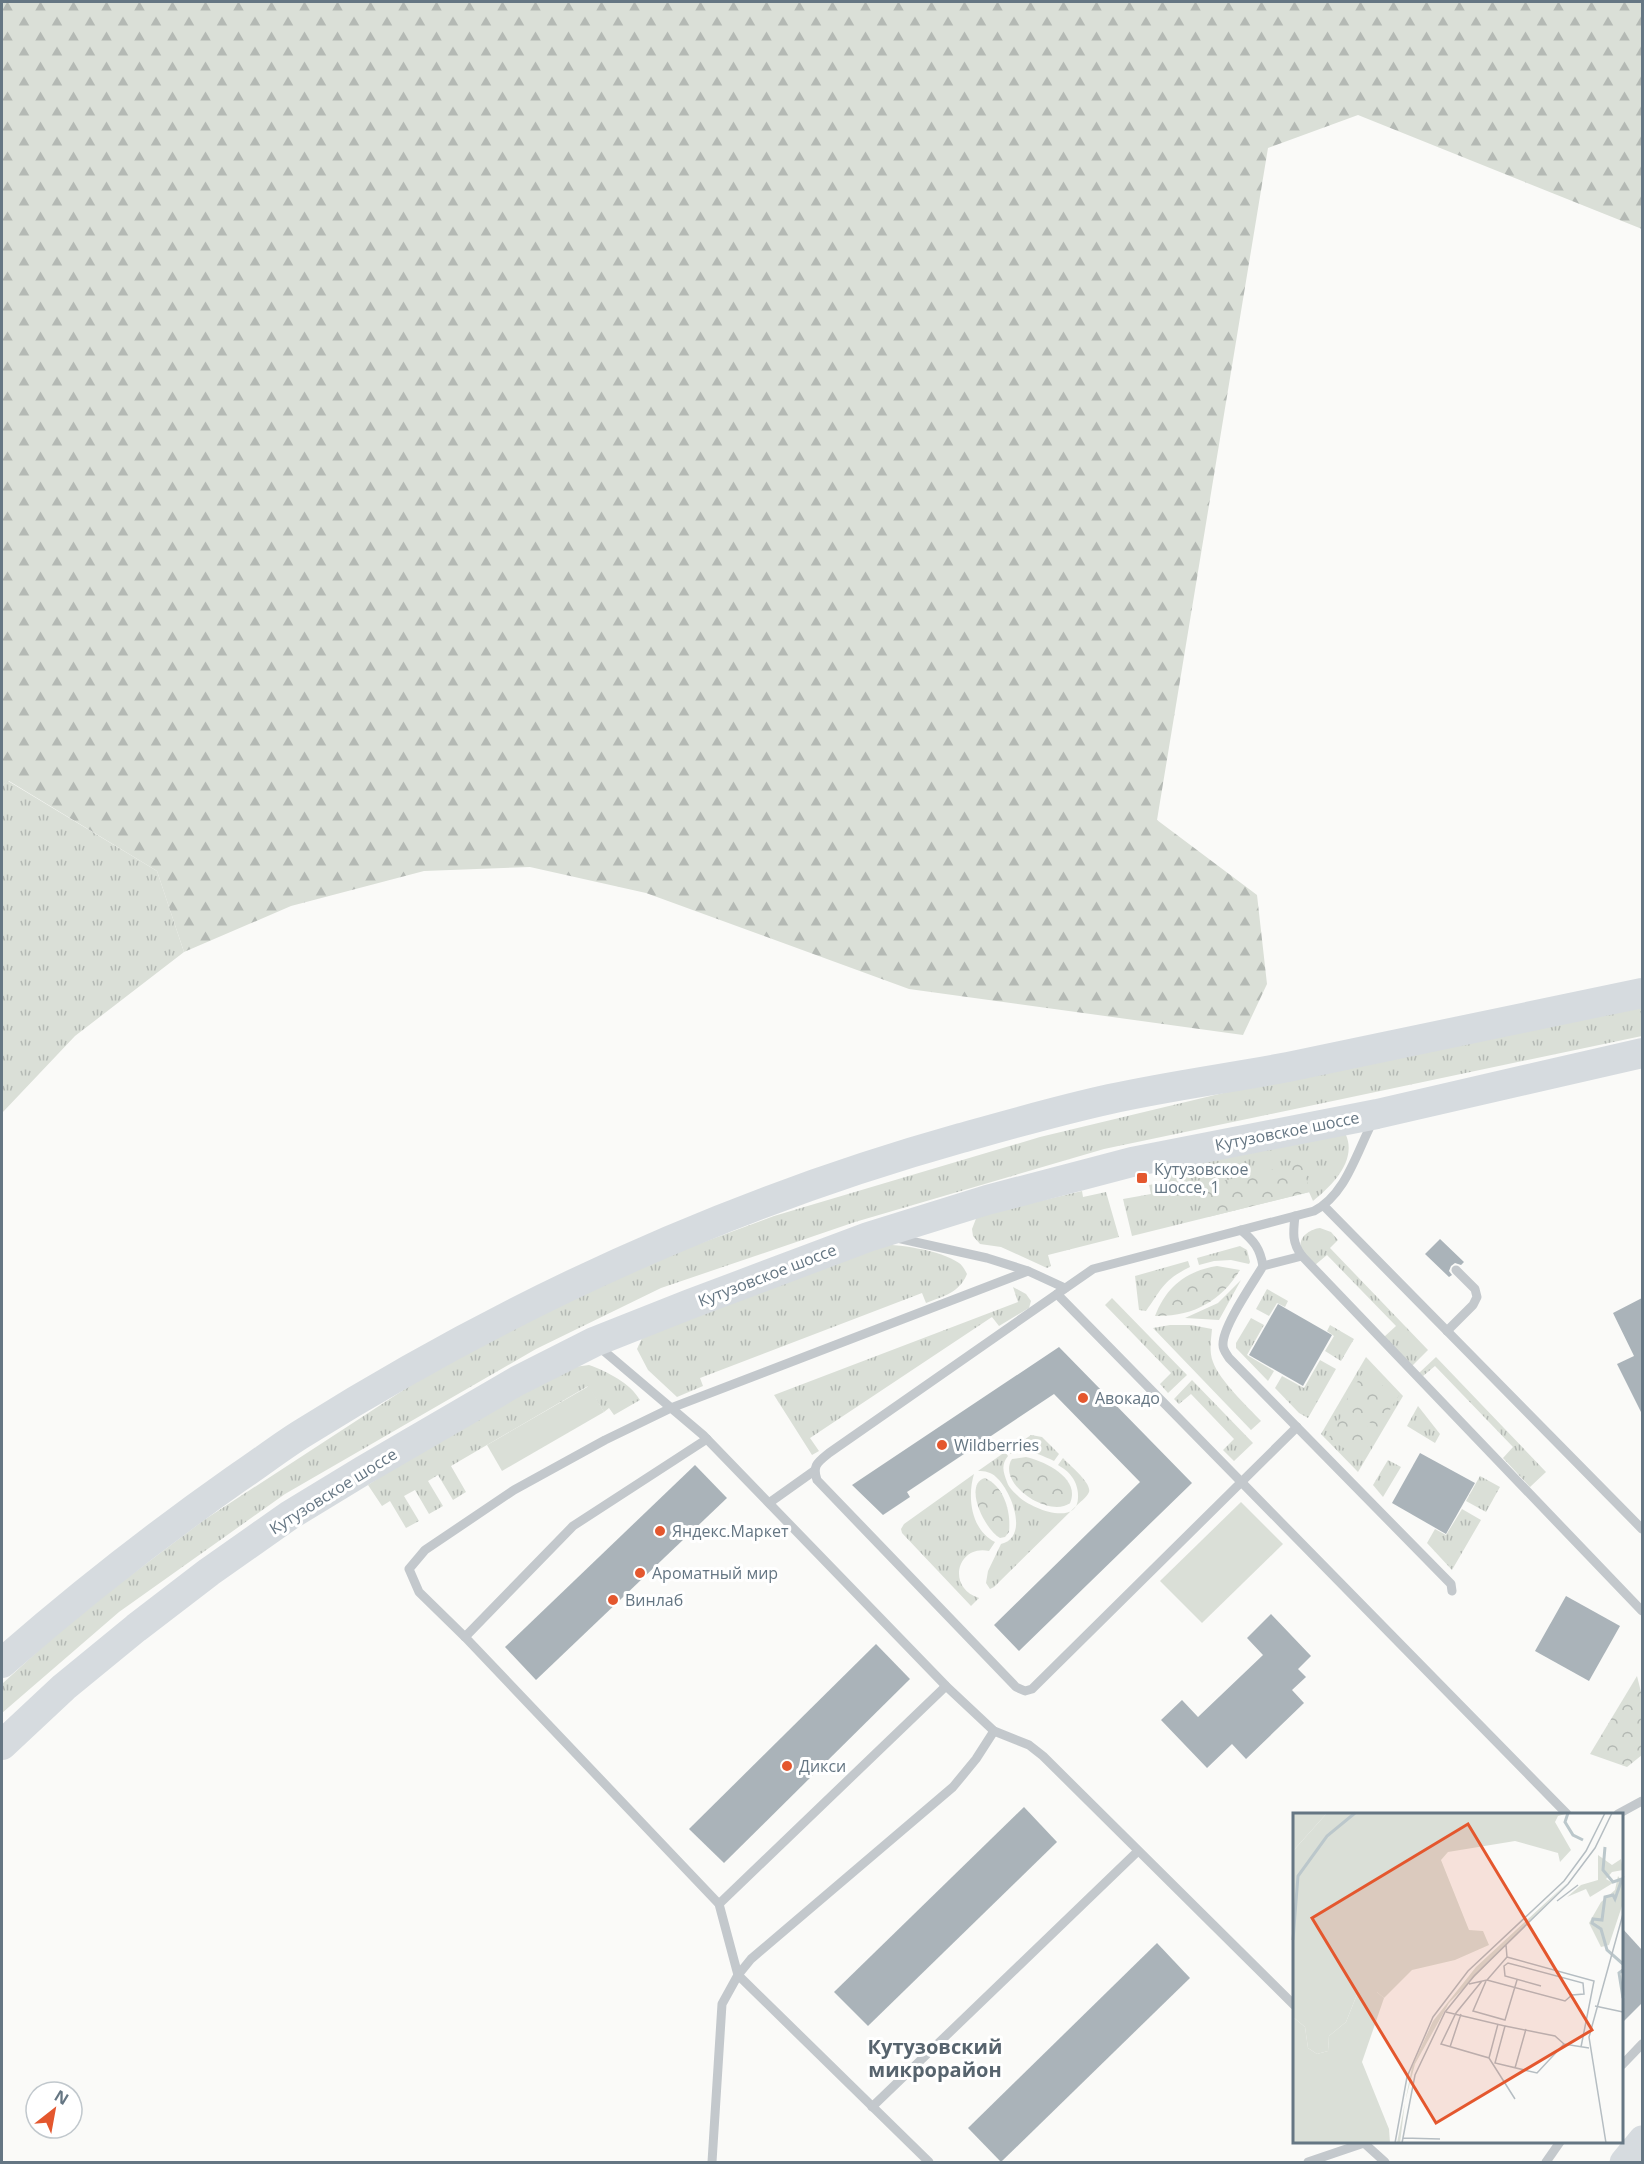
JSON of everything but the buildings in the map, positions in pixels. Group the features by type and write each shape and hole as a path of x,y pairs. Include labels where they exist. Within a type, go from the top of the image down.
{"main road":[{"path":"2,1663 64,1608 138,1550 217,1492 319,1423 476,1332 641,1253 748,1209 899,1156 1109,1100 1426,1039 1642,993"},
{"name":"Кутузовское шоссе","path":"2,1745 64,1687 136,1628 209,1572 290,1515 517,1381 594,1342 868,1237 987,1200 1132,1162 1377,1114 1642,1053"},
{"path":"1623,2163 1642,2139"}],"lane":[{"path":"769,1503 814,1471 818,1462 829,1453 1094,1269 1314,1211 1324,1206 1344,1183 1377,1114"},
{"path":"1324,1206 1642,1529"},
{"path":"1295,1216 1294,1246 1302,1256 1642,1611"},
{"path":"1241,1230 1254,1241 1261,1252 1263,1266 1227,1328 1222,1342 1224,1350 1451,1584 1452,1591"},
{"path":"868,1237 895,1238 987,1258 1028,1271 1061,1291 1242,1482 1565,1813"},
{"path":"1263,1266 1302,1256"},
{"path":"1447,1331 1473,1305 1477,1297 1475,1289 1456,1270"},
{"path":"929,2163 738,1975 719,1904 465,1637 418,1592 409,1569 425,1550 514,1490 605,1440 671,1408 1028,1271"},
{"path":"594,1342 707,1439 946,1686 994,1731 1029,1744 1293,2004"},
{"path":"814,1471 817,1480 824,1488 1016,1687 1024,1691 1032,1689 1297,1427"},
{"path":"465,1637 573,1527 707,1439"},
{"path":"719,1904 946,1686"},
{"path":"712,2163 722,2004 738,1975 752,1959 953,1787 976,1760 994,1731"},
{"path":"1621,1813 1642,1801"},
{"path":"872,2106 1138,1851"},
{"path":"1623,2064 1642,2044"},
{"path":"1308,2163 1361,2143"},
{"path":"1365,2143 1385,2163"},
{"path":"1546,2163 1559,2143"}],"green space":[{"path":"2,2 1642,2 1642,229 1358,115 1268,148 1157,820 1257,895 1267,984 1243,1035 909,989 646,893 530,867 424,871 291,906 184,952 157,871 9,781 2,785"},
{"path":"8,781 157,871 184,952 75,1036 2,1113 2,785"},
{"path":"1642,1005 1642,1036 1104,1149 855,1222 661,1288 536,1349 285,1494 119,1612 2,1713 2,1684 74,1618 204,1520 451,1359 612,1276 774,1216 1040,1137 1269,1082"},
{"path":"1338,1133 1346,1135 1349,1145 1345,1163 1335,1180 1313,1201 1309,1192 1132,1236 1123,1199 1151,1194 1149,1185 1168,1181 1165,1168"},
{"path":"1302,1163 1310,1192 1208,1217 1200,1186"},
{"path":"1082,1191 1083,1197 1106,1192 1119,1237 1048,1255 1051,1266 1047,1268 1001,1247 980,1244 973,1236 972,1229 977,1216"},
{"path":"1320,1228 1331,1232 1338,1240 1330,1248 1428,1350 1412,1366 1384,1337 1396,1326 1327,1255 1315,1265 1303,1253 1302,1238 1308,1232"},
{"path":"875,1244 930,1251 951,1258 959,1263 967,1274 960,1286 945,1296 926,1303 922,1293 700,1378 703,1386 677,1397 648,1370 637,1349 643,1336"},
{"path":"1240,1246 1247,1250 1249,1264 1231,1260 1199,1265 1197,1258"},
{"path":"1188,1261 1190,1267 1168,1281 1146,1311 1139,1310 1135,1276"},
{"path":"1217,1266 1240,1270 1215,1298 1205,1305 1182,1314 1155,1316 1165,1297 1178,1282 1196,1272"},
{"path":"1241,1280 1219,1320 1185,1318 1218,1303"},
{"path":"1013,1287 1026,1294 1031,1301 1029,1308 999,1326 992,1317 810,1438 819,1451 812,1455 774,1395 1018,1302"},
{"path":"1267,1289 1288,1301 1285,1307 1277,1303 1269,1316 1256,1309"},
{"path":"1112,1298 1187,1375 1168,1393 1160,1384 1171,1373 1105,1305"},
{"path":"1251,1318 1264,1325 1247,1355 1274,1371 1268,1381 1236,1348 1236,1343"},
{"path":"1191,1325 1212,1329 1211,1354 1216,1369 1234,1393 1261,1421 1251,1430 1153,1328"},
{"path":"1330,1325 1354,1339 1341,1361 1325,1351 1334,1336 1327,1331"},
{"path":"1366,1357 1403,1396 1358,1472 1321,1434"},
{"path":"1436,1357 1546,1472 1530,1487 1503,1458 1513,1447 1435,1366 1423,1376 1419,1373"},
{"path":"1320,1360 1336,1369 1308,1418 1299,1413 1275,1388 1282,1376 1304,1388"},
{"path":"589,1365 618,1379 640,1400 614,1415 609,1408 604,1412 588,1386 451,1466 466,1492 453,1500 438,1475 428,1481 443,1506 429,1514 415,1490 404,1496 419,1521 406,1528 390,1501 382,1506 368,1485 438,1439 574,1367"},
{"path":"1362,1374 1399,1395 1379,1428 1364,1419 1362,1424 1373,1430 1358,1456 1328,1439 1343,1413 1355,1420 1358,1416 1343,1406"},
{"path":"1192,1380 1253,1443 1234,1461 1223,1450 1234,1439 1191,1394 1179,1404 1174,1399"},
{"path":"589,1386 604,1412 502,1471 487,1445"},
{"path":"1418,1406 1440,1434 1435,1443 1407,1426"},
{"path":"1031,1435 1042,1437 1059,1454 1054,1461 1027,1452 1010,1454 1008,1451"},
{"path":"1005,1452 1008,1456 1003,1468 1004,1475 1009,1486 1018,1496 1043,1510 1054,1513 1071,1511 990,1589 986,1583 988,1571 1001,1544 1010,1540 1015,1532 1015,1513 1002,1483 992,1474 978,1471"},
{"path":"1026,1457 1042,1462 1066,1479 1072,1494 1070,1503 1061,1507 1050,1506 1027,1496 1018,1488 1011,1478 1009,1468 1012,1459"},
{"path":"1063,1458 1084,1479 1089,1488 1087,1496 1073,1509 1077,1505 1077,1488 1071,1475 1058,1465"},
{"path":"1388,1460 1401,1467 1383,1497 1373,1485"},
{"path":"974,1474 971,1493 973,1512 981,1530 995,1542 989,1551 969,1554 963,1560 960,1568 959,1577 962,1585 969,1593 979,1598 971,1606 902,1533 901,1529 904,1524"},
{"path":"1480,1476 1500,1487 1486,1512 1466,1501"},
{"path":"985,1478 992,1482 1002,1494 1008,1509 1009,1532 1005,1537 1000,1538 994,1533 982,1517 978,1507 976,1489 979,1482"},
{"path":"1241,1502 1283,1544 1202,1623 1160,1581"},
{"path":"1462,1509 1481,1520 1452,1570 1427,1543 1435,1529 1446,1535"},
{"path":"1637,1676 1642,1696 1642,1755 1627,1767 1590,1754"}],"place":[{"name":"Кутузовское шоссе, 1","path":"1142,1178"},
{"name":"Авокадо","path":"1083,1398"},
{"name":"Wildberries","path":"942,1445"},
{"name":"Яндекс.Маркет","path":"660,1531"},
{"name":"Ароматный мир","path":"640,1573"},
{"name":"Винлаб","path":"613,1600"},
{"name":"Дикси","path":"787,1766"}],"district":[{"name":"Кутузовский микрорайон","path":"935,2058"}]}
